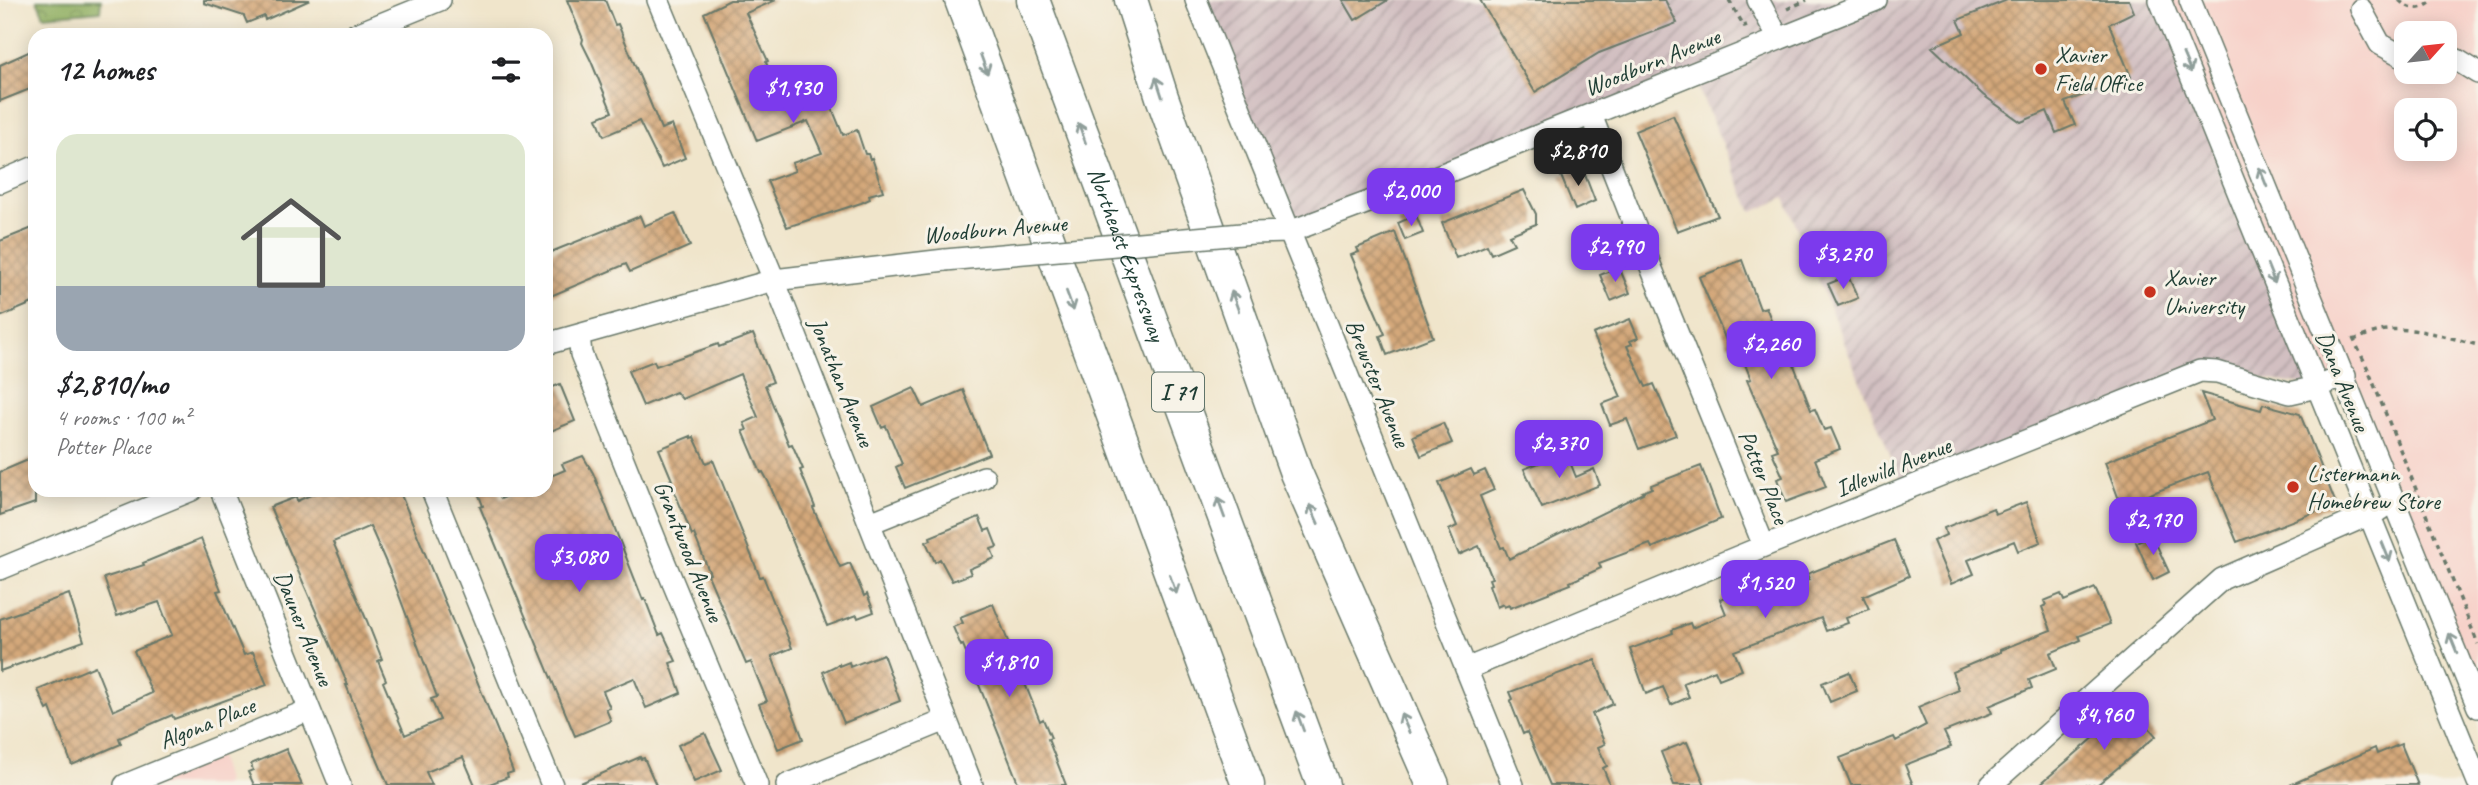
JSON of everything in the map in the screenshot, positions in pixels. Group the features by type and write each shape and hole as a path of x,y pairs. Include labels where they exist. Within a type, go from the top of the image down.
{"highway":[{"path":"961,0 1248,785"},
{"name":"Northeast Expressway","path":"1033,0 1323,785"},
{"path":"1131,0 1162,97 1296,473 1433,785"}],"street":[{"path":"372,28 440,0"},
{"name":"Jonathan Avenue","path":"658,0 774,280 972,785"},
{"name":"Brewster Avenue","path":"1196,0 1513,785"},
{"path":"1758,0 1779,39"},
{"name":"Woodburn Avenue","path":"553,342 774,280 945,260 1289,232 1591,115 1876,0"},
{"name":"Dana Avenue","path":"2160,0 2478,782"},
{"name":"Dana Avenue","path":"2190,0 2478,707"},
{"path":"2361,9 2380,44 2394,52"},
{"path":"2457,60 2478,73"},
{"name":"Potter Place","path":"1591,115 1764,546"},
{"path":"0,182 28,170"},
{"name":"Grantwood Avenue","path":"579,335 581,354 757,785"},
{"name":"Idlewild Avenue","path":"1466,669 1764,546 2200,372 2217,372 2290,393 2317,387 2345,376"},
{"path":"870,523 984,477"},
{"path":"0,569 175,497"},
{"name":"Dauner Avenue","path":"224,497 340,785"},
{"path":"435,497 552,785"},
{"path":"1991,785 2222,579 2396,503"},
{"name":"Algona Place","path":"125,785 309,710"},
{"path":"787,785 946,720"}],"path":[{"path":"1729,0 1744,26"},
{"path":"2399,0 2406,7 2416,9 2426,7 2433,0"},
{"path":"2353,340 2379,331 2399,330 2438,335 2478,345"}],"shaded area":[{"name":"Xavier University","path":"1196,0 2160,0 2317,387 2217,372 1905,491 1785,198 1752,212 1692,74 1289,232"},
{"name":"Xavier University","path":"1852,0 2478,0 2478,707 2345,377 2217,372 1905,491 1785,198 1752,212"},
{"path":"217,748 227,785 125,785"}],"green space":[{"path":"37,0 101,0 100,11 44,16"}],"building":[{"path":"204,0 310,0 265,20 264,16 247,23 244,16 204,3"},
{"path":"567,0 605,0 615,25 618,24 661,129 672,125 685,158 662,168 639,121 604,136 597,118 612,112 582,43 583,39"},
{"path":"730,0 776,0 746,13 768,61 766,62 781,101 789,98 792,105 825,91 843,135 857,130 865,154 872,158 883,191 869,195 870,199 861,203 787,227 767,181 795,171 792,163 822,153 808,121 757,141 704,13"},
{"path":"1343,0 1388,0 1355,20"},
{"path":"1480,0 1665,0 1677,23 1599,53 1535,92"},
{"name":"Xavier Field Office","path":"2007,0 2129,0 2134,12 2109,24 2131,77 2065,102 2075,125 2056,133 2047,111 2021,122 1983,95 1932,47 1964,33 1958,20"},
{"path":"28,52 28,90 0,101 0,65"},
{"path":"1673,115 1718,216 1677,231 1635,131"},
{"path":"1582,167 1595,201 1575,210 1561,176"},
{"path":"1524,190 1536,214 1536,224 1509,235 1514,244 1491,254 1487,245 1456,258 1442,223"},
{"path":"675,213 690,246 630,272 626,264 553,295 553,251 640,216 644,226"},
{"path":"1416,215 1423,233 1405,240 1398,223"},
{"path":"28,230 28,305 0,317 0,241"},
{"path":"1395,232 1433,337 1387,355 1380,336 1385,334 1351,255 1359,252 1357,248"},
{"path":"1742,260 1760,309 1766,307 1779,340 1784,339 1811,410 1815,409 1824,430 1831,428 1840,449 1815,459 1826,487 1786,502 1777,479 1783,477 1772,452 1778,450 1747,380 1751,379 1736,342 1728,345 1699,277"},
{"path":"1619,267 1630,293 1611,301 1600,275"},
{"path":"1848,276 1858,298 1838,306 1828,284"},
{"path":"1630,319 1638,338 1630,341 1632,344 1627,346 1646,387 1654,384 1676,435 1639,449 1627,419 1610,425 1602,404 1621,397 1593,334"},
{"path":"753,334 773,382 765,385 789,445 792,444 803,469 800,470 815,507 813,508 840,567 850,563 874,612 827,626 769,483 763,472 761,473 743,431 747,430 744,423 758,417 740,374 682,399 676,392 643,406 628,371 654,361 656,366"},
{"path":"560,384 575,421 553,430 553,387"},
{"path":"914,388 923,407 963,390 989,454 905,488 896,467 902,464 886,426 882,428 873,407"},
{"path":"2201,393 2261,410 2263,404 2300,414 2336,504 2237,542 2208,472 2121,505 2105,462 2212,420"},
{"path":"1443,423 1452,443 1421,456 1413,436"},
{"path":"694,437 706,463 713,460 792,648 772,656 803,739 778,749 759,704 767,701 751,662 746,664 659,449"},
{"path":"1566,452 1576,477 1594,469 1600,485 1542,508 1524,469"},
{"path":"583,456 593,473 643,600 645,599 659,635 663,633 676,661 670,663 681,693 646,708 634,678 603,691 610,708 606,709 611,721 575,736 480,507 483,506 480,497 553,497 553,475 565,470 562,464"},
{"path":"28,460 28,497 35,497 35,503 0,515 0,472"},
{"path":"1701,466 1721,519 1652,548 1650,544 1599,563 1601,568 1570,582 1571,584 1510,608 1509,605 1504,607 1503,604 1497,607 1489,585 1489,579 1492,578 1479,546 1459,555 1449,530 1457,526 1439,483 1471,469 1474,475 1485,470 1494,490 1480,496 1501,548 1504,547 1509,559 1643,493 1652,488 1651,485"},
{"path":"296,497 297,501 306,497 402,497 500,737 513,772 507,774 508,777 487,785 475,785 463,757 426,772 432,785 388,785 348,685 270,507","holes":["370,526 437,697 431,699 440,720 405,735 383,682 386,680 378,661 382,659 333,542"]},
{"path":"2026,502 2041,542 2018,551 2014,541 1968,560 1974,574 1951,584 1933,541 1946,535 1944,528 1993,508 1995,514"},
{"path":"979,517 985,531 990,529 997,547 991,549 995,558 969,569 971,574 952,581 940,559 935,562 926,542 931,540 930,537"},
{"path":"2152,535 2169,572 2153,580 2136,542"},
{"path":"201,539 221,590 217,591 244,655 253,652 267,685 174,719 172,715 119,738 121,744 72,765 50,708 47,710 38,690 95,666 113,711 152,693 134,651 172,635 159,602 117,616 104,578 144,565 143,563"},
{"path":"1894,540 1909,576 1863,596 1869,609 1846,618 1848,623 1826,631 1821,618 1734,651 1742,670 1719,679 1715,670 1683,683 1689,697 1671,705 1663,687 1646,694 1630,649 1673,633 1672,630 1690,623 1692,628 1726,614 1720,599 1743,589 1749,602 1809,579 1807,574"},
{"path":"2095,588 2110,624 2079,636 2081,640 2050,653 2056,669 2029,680 2032,688 1989,706 1992,713 1944,732 1951,747 1905,765 1913,785 1851,785 1840,758 1894,737 1896,741 1926,725 1918,707 1959,690 1952,672 2051,630 2042,607 2046,605 2044,601 2061,594 2064,601"},
{"path":"69,594 84,641 0,671 0,619"},
{"path":"993,604 1040,721 1043,719 1051,738 1048,739 1066,785 1019,785 963,645 961,646 953,627 963,623 960,617"},
{"path":"883,654 900,701 844,723 823,672 839,664 849,662 850,667"},
{"path":"1595,660 1613,704 1592,714 1605,744 1598,747 1607,766 1603,768 1610,785 1550,785 1527,732 1523,734 1510,701 1513,699 1510,692"},
{"path":"1849,672 1857,691 1830,702 1822,683"},
{"path":"2131,706 2156,736 2097,785 2039,785"},
{"path":"705,733 722,770 694,782 678,745"},
{"path":"1687,742 1705,785 1674,785 1661,752"},
{"path":"2401,744 2418,785 2290,785 2375,748 2377,754"},
{"path":"286,749 302,785 254,785 248,772 253,770 251,764"},
{"path":"640,757 644,758 656,785 576,785"}],"place":[{"name":"Xavier Field Office","path":"2041,69"},
{"name":"Xavier University","path":"2150,292"},
{"name":"Listermann Homebrew Store","path":"2293,487"}]}
